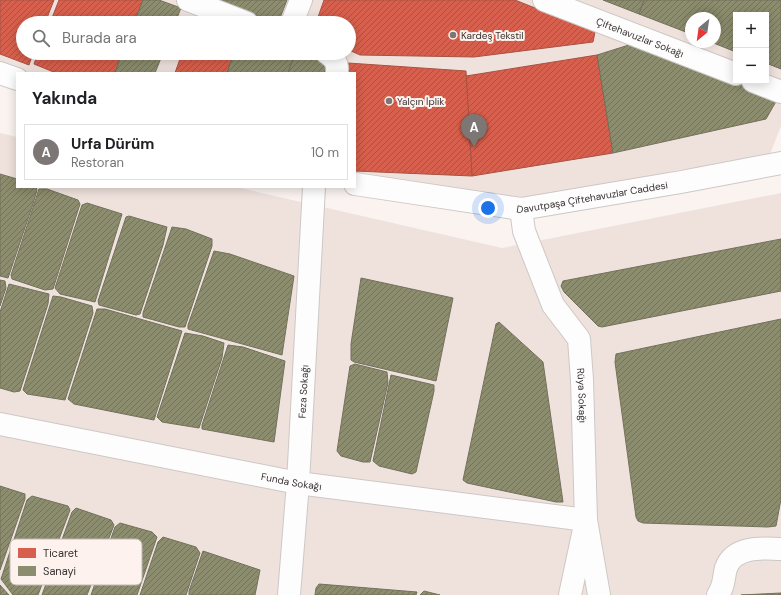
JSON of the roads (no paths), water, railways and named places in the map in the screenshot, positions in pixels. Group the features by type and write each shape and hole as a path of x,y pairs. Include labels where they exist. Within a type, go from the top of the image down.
{"street":[{"path":"188,0 229,16"},
{"path":"295,16 301,0"},
{"name":"Çiftehavuzlar Sokağı","path":"544,0 733,73"},
{"path":"335,60 338,65 337,72"},
{"path":"0,74 16,79"},
{"path":"761,84 781,92"},
{"name":"Davutpaşa Çiftehavuzlar Caddesi","path":"356,184 521,209 681,182 781,163"},
{"name":"Feza Sokağı","path":"289,595 298,483 314,188"},
{"name":"Rüya Sokağı","path":"521,209 524,231 553,305 579,339 582,380 586,520 599,595"},
{"name":"Funda Sokağı","path":"0,424 298,483 586,520"},
{"path":"570,595 586,520"},
{"path":"718,595 722,588 729,562 740,553 754,549 781,549"}],"place":[{"name":"Kardeş Tekstil","path":"453,35"},
{"name":"Yalçın İplik","path":"389,101"},
{"name":"Urfa Dürüm","path":"474,147"}]}
